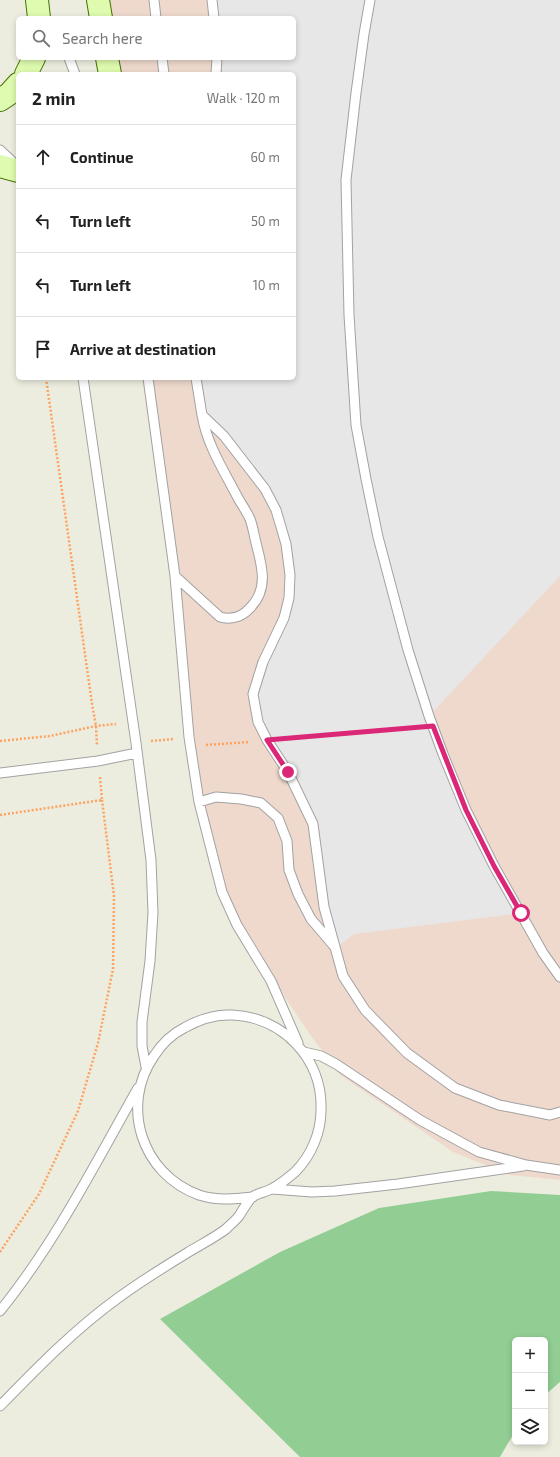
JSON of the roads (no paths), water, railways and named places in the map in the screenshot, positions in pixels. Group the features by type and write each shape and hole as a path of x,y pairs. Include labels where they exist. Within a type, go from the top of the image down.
{"street":[{"path":"98,0 100,16"},
{"path":"27,72 33,60"},
{"path":"107,60 110,72"},
{"path":"0,100 10,94 16,86"},
{"path":"0,166 16,170"}],"lane":[{"path":"154,0 156,16"},
{"path":"212,0 214,16"},
{"path":"370,0 356,92 346,180 349,315 356,425 366,479 392,590 408,650 433,726 466,810 490,859 543,954 560,977"},
{"path":"70,60 74,72"},
{"path":"162,60 164,72"},
{"path":"216,72 217,60"},
{"path":"0,150 16,164"},
{"path":"83,380 151,860 153,913 150,961 142,1022 142,1046 146,1067"},
{"path":"148,380 175,576 189,737 199,802 222,892 237,925 271,981 302,1049 313,1067 319,1084 322,1101 321,1119 317,1136 310,1153 300,1167 287,1179 272,1189 253,1196 226,1200 199,1195 175,1182 155,1163 142,1140 137,1113 140,1086 146,1067 161,1046 181,1029 205,1018 230,1014 256,1018 280,1029 302,1049 321,1056 336,1064 420,1120 479,1152 526,1165 560,1170"},
{"path":"175,576 220,617 228,619 237,617 249,610 256,602 263,582 263,569 250,519 211,447 205,431 196,380"},
{"path":"202,415 224,436 265,489 276,510 286,544 290,575 289,598 284,618 263,662 253,694 258,722 267,740 288,772 313,824 324,907 343,976 365,1010 407,1053 455,1088 499,1105 550,1115 560,1112"},
{"path":"0,773 98,761 137,753"},
{"path":"199,802 216,797 241,799 261,803 278,818 287,840 289,870 298,894 311,920 336,948"},
{"path":"0,1311 18,1289 67,1212 140,1086"},
{"path":"272,1189 312,1192 335,1191 398,1184 526,1165"},
{"path":"0,1406 68,1339 128,1291 151,1275 223,1231 237,1219 253,1196"}]}
